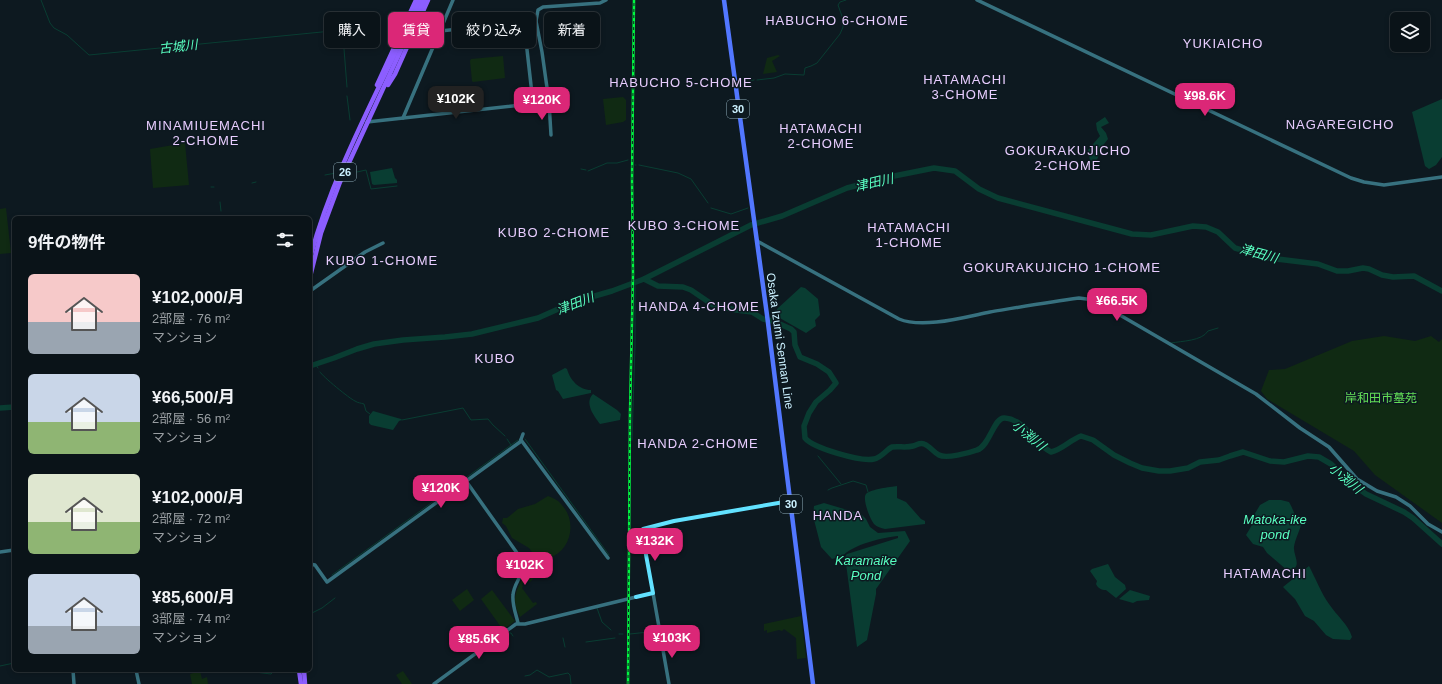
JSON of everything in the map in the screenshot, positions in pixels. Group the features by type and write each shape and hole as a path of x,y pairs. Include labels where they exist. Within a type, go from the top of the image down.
{"highway":[{"name":"26","path":"373,100 376,89 416,0"},
{"name":"26","path":"312,269 326,218 340,182 381,95 389,71 420,0"},
{"name":"26","path":"312,251 328,200 373,100 424,0"},
{"name":"26","path":"381,95 395,74 428,0"},
{"path":"299,672 301,684"},
{"path":"304,672 305,684"}],"main road":[{"name":"Osaka Izumi Sennan Line","path":"724,0 767,315 813,684"},
{"path":"636,597 653,593 642,533 643,529 670,522 790,501"}],"street":[{"path":"444,21 453,0"},
{"path":"551,135 549,102 536,21 538,10 543,7 600,3 606,0"},
{"path":"977,0 1351,178 1364,182 1384,185 1442,177"},
{"path":"403,118 433,48"},
{"path":"527,48 533,103"},
{"path":"363,122 549,102"},
{"path":"757,241 899,319 910,322 927,323 1079,298 1094,300 1256,394 1300,428 1329,447 1357,479 1377,491 1396,497 1410,506 1428,524 1442,532"},
{"path":"312,290 365,252 383,243"},
{"path":"312,564 315,565 327,582 521,440 523,434"},
{"path":"521,440 608,558"},
{"path":"466,481 522,560 523,571 515,588 513,597 518,623"},
{"path":"0,552 12,550"},
{"path":"653,593 669,684"},
{"path":"434,684 518,623 525,624 636,597"},
{"path":"73,672 74,684"},
{"path":"136,672 139,684"}],"green space":[{"path":"778,55 780,56 772,61 777,72 763,74 767,58"},
{"path":"503,56 505,78 472,81 471,59"},
{"path":"623,97 626,100 626,120 623,122 606,125 603,99"},
{"path":"185,143 189,185 153,188 150,149"},
{"path":"6,208 11,253 0,254 0,209"},
{"name":"岸和田市墓苑","path":"1384,336 1415,341 1431,336 1439,342 1442,339 1442,523 1375,475 1354,451 1267,399 1261,391 1269,370 1285,369 1352,341"},
{"path":"548,496 558,501 566,511 569,519 570,535 563,549 557,554 549,558 537,559 529,548 512,538 506,526 502,523 503,518 507,518 518,509 535,504"},
{"path":"528,571 533,579 530,582 528,580 522,584 522,588 533,603 536,602 537,604 520,617 515,604 515,599 517,589 525,572"},
{"path":"467,589 474,600 460,611 452,600"},
{"path":"492,590 515,621 503,630 481,599"},
{"path":"801,616 806,658 797,659 796,638 784,629 782,631 779,630 767,633 767,630 764,631 764,624"},
{"path":"403,671 412,684 402,684 396,675"},
{"path":"200,672 202,679 207,677 208,684 192,684 190,674"}],"water":[{"path":"1442,99 1442,157 1436,165 1429,169 1425,166 1412,112"},
{"path":"1105,117 1109,123 1101,127 1106,133 1108,139 1101,148 1096,163 1092,164 1088,150 1100,136 1096,123"},
{"path":"392,168 397,183 372,184 370,172"},
{"path":"801,287 805,288 818,299 820,315 815,320 816,326 806,333 778,317 777,309"},
{"path":"565,368 576,384 587,390 591,390 591,393 563,399 556,390 552,375"},
{"path":"593,394 617,410 621,414 620,420 600,424 591,409 589,401"},
{"path":"373,411 402,420 399,421 393,430 371,425 369,423 369,416"},
{"path":"897,486 897,498 906,502 921,519 925,521 925,524 885,529 874,524 870,518 866,504 866,494 868,492"},
{"name":"Matoka-ike pond","path":"1269,500 1289,502 1297,520 1301,525 1294,547 1297,564 1296,567 1288,571 1267,553 1263,547 1253,544 1246,535 1252,525 1254,515 1260,505"},
{"name":"Karamaike Pond","path":"824,503 861,514 866,519 870,527 878,533 905,531 910,541 876,589 867,640 857,647 845,556 847,554 898,538 898,536 860,545 853,548 843,556 832,559 821,547 813,516 814,506"},
{"path":"1108,564 1115,577 1125,585 1126,589 1116,598 1106,590 1098,587 1096,584 1097,581 1090,571"},
{"path":"1309,566 1326,600 1348,628 1352,637 1350,640 1333,639 1326,635 1314,621 1305,616 1295,599 1283,587"},
{"path":"1130,590 1150,596 1149,600 1137,601 1133,603 1119,599"}],"waterway":[{"name":"古城川","path":"41,0 50,23 54,28 67,35 89,55 324,32"},
{"path":"757,80 774,78 785,74 804,75 805,68 817,63 840,34 843,27 843,19 838,5 840,2 846,0"},
{"path":"344,49 347,87"},
{"path":"738,83 754,80"},
{"path":"347,96 350,120"},
{"path":"588,171 607,163 617,163 628,160"},
{"path":"639,165 678,173 691,179 708,203"},
{"name":"津田川","path":"312,365 374,344 472,334 538,318 574,302 612,291 644,279 751,225 782,216 847,188 889,177 934,168 955,171 979,189 998,198 1132,234 1151,235 1193,226 1206,227 1218,232 1235,248 1269,258 1318,264 1337,271 1348,271 1363,268 1382,275 1393,277 1414,276 1442,291"},
{"path":"581,169 586,170"},
{"path":"357,172 366,170 371,189 397,186"},
{"path":"325,175 336,173"},
{"path":"252,183 256,182"},
{"path":"220,202 221,211"},
{"path":"711,208 731,214 748,208"},
{"name":"小渕川","path":"644,279 658,286 683,287 691,290 713,305 752,312 763,319 773,321 791,329 794,332 795,345 800,357 817,364 829,372 836,383 816,402 809,413 804,426 805,438 817,446 827,450 859,458 874,459 892,447 910,447 921,443 942,456 958,455 977,450 981,447 998,422 1005,418 1019,423 1040,444 1051,452 1081,436 1093,440 1114,455 1130,463 1142,468 1159,471 1188,468 1200,462 1219,460 1243,452 1270,461 1284,462 1308,456 1319,457 1331,464 1366,494 1404,512 1413,518 1442,544"},
{"path":"632,440 635,283"},
{"path":"1171,343 1197,339 1208,331 1218,328"},
{"path":"320,372 356,402 364,404 366,411 370,414"},
{"name":"津田川","path":"0,408 12,407"},
{"path":"402,420 463,408 471,420 488,419 505,436"},
{"path":"507,439 511,445"},
{"path":"525,439 609,555"},
{"path":"332,575 518,440"},
{"path":"818,456 841,484"},
{"path":"828,490 853,481 866,485 868,492"},
{"path":"312,613 322,608 335,598"},
{"path":"597,608 602,622 611,630"},
{"path":"630,634 658,631"},
{"path":"507,633 511,633 513,636"},
{"path":"563,638 565,647"},
{"path":"586,642 615,638"},
{"path":"0,666 12,663"},
{"path":"525,676 530,675 537,670 549,677 568,673 570,675 571,684"},
{"path":"254,672 271,674 273,672"}],"railway":[{"path":"628,684 630,412 633,274 632,180 634,0"}],"district":[{"name":"HABUCHO 6-CHOME","path":"837,20"},
{"name":"YUKIAICHO","path":"1223,43"},
{"name":"HABUCHO 5-CHOME","path":"681,82"},
{"name":"HATAMACHI 3-CHOME","path":"965,86"},
{"name":"NAGAREGICHO","path":"1340,124"},
{"name":"MINAMIUEMACHI 2-CHOME","path":"206,132"},
{"name":"HATAMACHI 2-CHOME","path":"821,136"},
{"name":"GOKURAKUJICHO 2-CHOME","path":"1068,158"},
{"name":"KUBO 3-CHOME","path":"684,225"},
{"name":"KUBO 2-CHOME","path":"554,232"},
{"name":"HATAMACHI 1-CHOME","path":"909,234"},
{"name":"KUBO 1-CHOME","path":"382,260"},
{"name":"GOKURAKUJICHO 1-CHOME","path":"1062,267"},
{"name":"HANDA 4-CHOME","path":"699,306"},
{"name":"KUBO","path":"495,358"},
{"name":"HANDA 2-CHOME","path":"698,443"},
{"name":"HANDA","path":"838,515"},
{"name":"HATAMACHI","path":"1265,573"}]}
